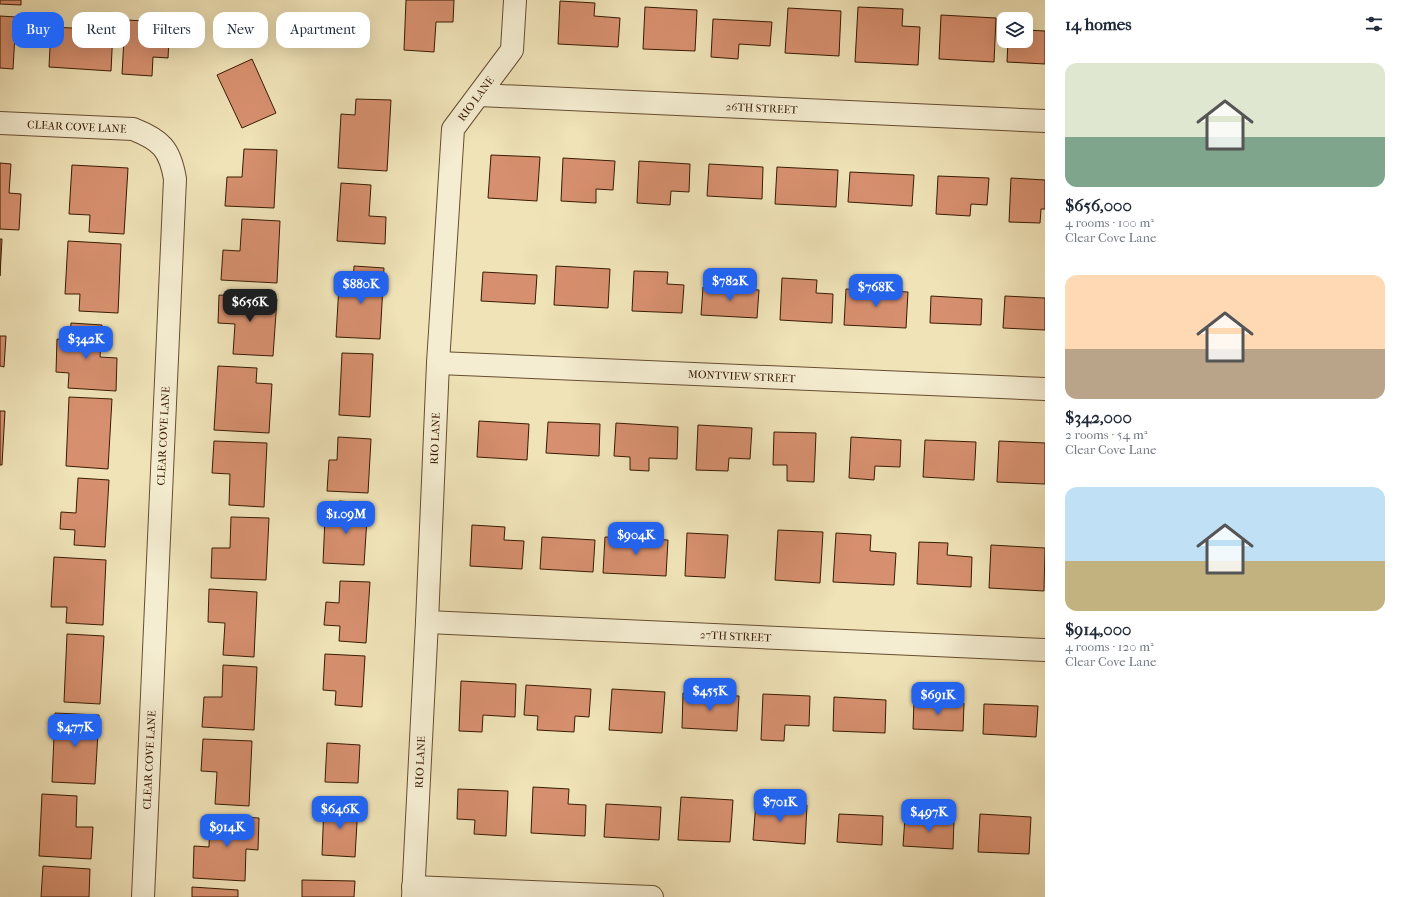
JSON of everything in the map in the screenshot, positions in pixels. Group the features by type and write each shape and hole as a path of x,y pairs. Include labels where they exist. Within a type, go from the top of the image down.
{"street":[{"name":"RIO LANE","path":"413,892 427,622 438,363 453,129 512,50 515,0"},
{"name":"26TH STREET","path":"479,94 1045,121"},
{"name":"CLEAR COVE LANE","path":"0,123 133,129 150,136 163,146 172,162 174,187 143,897"},
{"name":"MONTVIEW STREET","path":"438,363 1045,389"},
{"name":"27TH STREET","path":"427,622 1045,650"},
{"path":"413,892 652,897"}],"building":[{"path":"0,0 21,0 21,5 0,4"},
{"path":"406,0 454,0 453,22 436,22 434,52 404,50"},
{"path":"560,1 595,3 594,16 620,18 618,47 558,44"},
{"path":"645,7 697,10 695,51 643,49"},
{"path":"858,7 903,9 902,26 920,27 918,65 855,62"},
{"path":"788,8 841,11 839,56 785,53"},
{"path":"941,15 996,18 994,62 939,59"},
{"path":"0,16 12,17 12,48 14,48 13,69 0,68"},
{"path":"713,19 772,22 770,46 739,44 738,59 711,57"},
{"path":"130,20 138,21 138,48 169,48 168,58 153,57 152,76 122,74 123,48 130,48"},
{"path":"64,28 72,28 72,48 112,48 111,71 49,67 50,48 64,48"},
{"path":"1033,30 1045,31 1045,64 1007,62 1008,48 1033,48"},
{"path":"252,59 276,113 242,128 217,75"},
{"path":"356,99 391,100 387,171 338,168 341,114 355,115"},
{"path":"244,149 277,150 274,208 225,206 227,177 242,177"},
{"path":"491,155 540,157 537,201 488,198"},
{"path":"563,158 615,161 613,190 596,189 596,203 561,201"},
{"path":"639,161 690,164 689,192 671,191 670,205 637,203"},
{"path":"0,163 11,164 9,193 21,194 19,230 0,229"},
{"path":"709,164 763,167 762,199 707,196"},
{"path":"72,165 128,168 124,234 89,232 90,215 69,214"},
{"path":"777,167 838,170 836,207 775,204"},
{"path":"850,172 914,175 912,206 848,202"},
{"path":"938,176 989,178 987,205 971,204 970,216 936,214"},
{"path":"1011,178 1045,180 1045,209 1041,209 1040,223 1009,222"},
{"path":"341,183 371,185 369,216 386,217 385,244 337,241"},
{"path":"242,219 280,221 277,283 221,280 223,250 240,251"},
{"path":"0,239 2,239 0,276"},
{"path":"68,241 121,244 118,313 79,311 80,294 65,294"},
{"path":"354,266 384,268 380,339 336,337 339,285 353,286"},
{"path":"556,266 610,269 608,308 554,305"},
{"path":"634,271 668,272 667,284 684,285 682,313 632,311"},
{"path":"483,272 537,275 535,304 481,301"},
{"path":"782,278 817,280 816,293 833,294 832,323 780,320"},
{"path":"703,287 759,290 757,318 701,315"},
{"path":"846,289 908,292 906,328 844,325"},
{"path":"219,295 277,299 273,356 233,354 235,324 218,323"},
{"path":"931,296 982,299 981,325 930,323"},
{"path":"1005,296 1045,298 1045,330 1003,328"},
{"path":"71,323 102,325 100,357 117,358 116,391 68,388 69,373 56,372 57,339 70,340"},
{"path":"0,336 6,336 4,367 0,366"},
{"path":"342,353 373,354 370,417 339,415"},
{"path":"218,366 257,368 256,383 272,384 269,433 214,430"},
{"path":"69,397 112,399 108,469 66,466"},
{"path":"0,411 5,411 2,465 0,465"},
{"path":"479,421 529,424 527,460 477,457"},
{"path":"548,422 600,424 599,456 546,453"},
{"path":"616,423 678,427 677,459 649,458 649,471 630,470 630,457 614,456"},
{"path":"698,425 752,428 750,459 729,458 728,471 696,470"},
{"path":"774,432 816,433 814,482 787,481 787,465 773,465"},
{"path":"338,437 371,439 368,493 327,491 329,460 337,460"},
{"path":"851,437 901,440 900,467 875,466 874,480 849,478"},
{"path":"925,440 976,442 974,480 923,477"},
{"path":"214,441 267,443 264,507 229,505 230,474 212,473"},
{"path":"999,441 1045,443 1045,484 997,482"},
{"path":"78,478 109,480 105,547 74,545 75,530 60,529 61,512 76,513"},
{"path":"339,501 368,503 364,565 323,563 325,518 338,519"},
{"path":"231,517 269,518 266,580 211,578 212,548 230,548"},
{"path":"472,525 505,527 504,540 524,541 522,569 470,566"},
{"path":"778,530 823,532 820,583 775,580"},
{"path":"687,533 728,535 725,578 685,576"},
{"path":"836,533 871,535 870,551 896,553 894,585 833,582"},
{"path":"542,537 595,540 593,572 540,569"},
{"path":"605,537 668,540 666,576 603,573"},
{"path":"919,542 948,543 947,555 972,557 971,587 917,584"},
{"path":"991,545 1045,548 1044,591 989,588"},
{"path":"54,557 106,560 103,625 66,623 67,607 51,607"},
{"path":"340,581 370,582 366,643 339,641 340,626 324,625 326,602 339,603"},
{"path":"209,589 257,592 254,657 223,655 225,623 208,622"},
{"path":"67,634 104,636 100,704 64,702"},
{"path":"325,654 365,656 362,707 335,705 336,691 323,690"},
{"path":"223,665 257,667 254,730 202,727 204,697 222,697"},
{"path":"461,681 516,684 515,717 483,715 482,732 459,731"},
{"path":"526,685 591,689 589,717 575,716 574,732 537,730 538,716 524,715"},
{"path":"612,689 665,692 662,733 609,730"},
{"path":"683,693 739,696 737,731 682,728"},
{"path":"763,694 810,696 809,726 785,725 784,741 761,740"},
{"path":"834,697 886,700 885,733 833,731"},
{"path":"914,701 964,703 963,731 913,729"},
{"path":"984,704 1038,706 1036,737 983,734"},
{"path":"55,713 99,715 95,784 52,782"},
{"path":"203,739 252,741 249,806 215,804 217,772 201,771"},
{"path":"327,743 360,745 358,783 325,782"},
{"path":"533,787 569,789 568,804 586,805 585,836 531,833"},
{"path":"458,789 508,791 506,836 474,834 475,820 457,819"},
{"path":"42,794 77,796 76,827 93,827 91,859 39,856"},
{"path":"681,797 733,800 730,842 678,840"},
{"path":"756,802 807,805 805,844 753,840"},
{"path":"324,804 358,805 355,857 322,855"},
{"path":"606,804 661,807 659,840 604,837"},
{"path":"839,814 883,816 882,845 837,842"},
{"path":"980,814 1031,817 1029,854 978,852"},
{"path":"210,815 259,818 258,850 246,849 245,881 193,878 194,846 209,847"},
{"path":"905,817 954,820 953,849 903,846"},
{"path":"43,866 90,869 89,897 41,897"},
{"path":"302,880 355,881 354,897 302,897"},
{"path":"192,887 238,890 238,897 192,897"}]}
